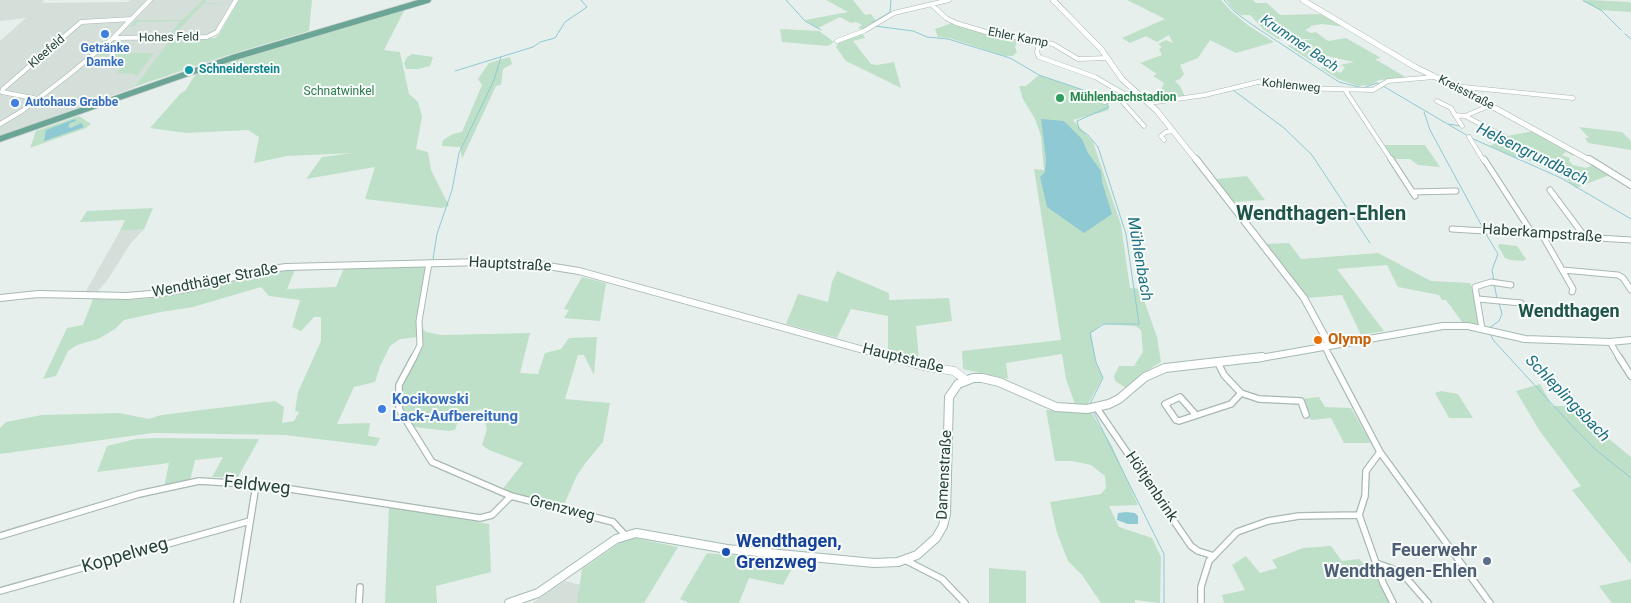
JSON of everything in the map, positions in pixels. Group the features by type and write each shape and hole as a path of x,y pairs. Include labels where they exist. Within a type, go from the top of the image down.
{"main road":[{"path":"0,140 198,70 428,0"},
{"name":"Hauptstraße","path":"966,380 990,379 1056,407 1077,409 1096,407 1119,399 1155,371 1176,365 1218,363 1443,326 1455,325 1482,329 1524,339 1610,342 1631,340"},
{"name":"Damenstraße","path":"905,560 928,547 943,526 946,506 949,397 952,390 966,380"},
{"path":"510,603 538,593 608,544 625,535 646,533 711,546 874,563 905,560"}],"street":[{"path":"0,124 38,99 113,38 150,0"},
{"name":"Hohes Feld","path":"113,38 207,37 217,32 236,0"},
{"path":"837,40 864,31 894,13 950,0"},
{"path":"1053,0 1108,58 1122,79 1173,130 1294,284 1310,307 1361,418 1380,452 1490,603"},
{"name":"Kreisstraße","path":"1303,0 1396,57 1492,106 1631,184"},
{"name":"Ehler Kamp","path":"932,5 946,18 956,23 986,32 1058,46 1078,59 1108,58"},
{"name":"Kleefeld","path":"38,99 2,92 3,89 81,22 132,18"},
{"path":"1040,42 1037,52 1039,57 1095,77 1126,95"},
{"name":"Kohlenweg","path":"1148,103 1205,95 1258,82 1295,88 1368,90 1388,81 1434,77"},
{"path":"1454,86 1573,98"},
{"path":"1345,90 1413,194 1456,191"},
{"path":"1104,102 1136,92"},
{"path":"1119,98 1144,126"},
{"path":"1437,101 1451,108 1462,126"},
{"path":"1456,115 1465,116 1492,106"},
{"path":"1465,116 1505,137"},
{"path":"1164,140 1161,136 1173,130"},
{"path":"1469,137 1532,233"},
{"path":"1550,190 1585,237"},
{"name":"Haberkampstraße","path":"1452,229 1631,240"},
{"path":"1541,234 1573,289 1572,292"},
{"name":"Hauptstraße","path":"430,263 513,262 556,266 579,271 923,366 954,372 966,380"},
{"name":"Wendthäger Straße","path":"0,298 58,294 144,295 181,290 251,272 286,267 430,263"},
{"name":"Grenzweg","path":"430,263 420,321 420,345 399,385 399,409 432,462 511,496 613,522 625,535"},
{"path":"1562,270 1618,275 1623,278 1631,290"},
{"path":"1482,329 1475,286 1491,282 1511,285"},
{"path":"1478,299 1521,303"},
{"path":"1610,342 1631,376"},
{"path":"1218,363 1224,375 1241,393 1259,399 1300,401 1306,415"},
{"path":"1195,414 1180,397 1165,404 1176,420 1179,421 1195,414 1231,404 1241,393"},
{"name":"Höltjenbrink","path":"1096,407 1191,546 1198,551 1214,556"},
{"path":"1380,452 1366,471 1365,496 1359,515 1393,603"},
{"name":"Feldweg","path":"0,536 139,494 192,482 256,484 480,518 492,515 511,496"},
{"path":"237,603 256,484"},
{"path":"1201,603 1201,587 1204,572 1225,543 1238,532 1268,521 1299,516 1359,515"},
{"name":"Koppelweg","path":"0,591 250,521"},
{"path":"905,560 942,579 965,603"},
{"path":"1376,562 1401,572 1428,603"},
{"path":"359,603 360,587"}],"shaded area":[{"path":"0,0 44,0 42,3 128,2 130,0 233,0 214,33 203,36 173,37 133,88 0,136 0,41 26,18 0,21"},
{"path":"144,229 131,243 106,282 97,292 86,291 120,231"},
{"path":"565,581 581,585 577,603 532,603"}],"green space":[{"path":"203,0 206,0 204,3 230,3 203,4 174,35 170,35 180,21 137,22 136,26 130,27 136,20 182,20"},
{"path":"239,0 312,0 309,31 225,56 134,87 171,39 215,38 220,33"},
{"path":"826,0 853,0 865,15 871,14 876,21 862,30 858,28 862,25 856,22 851,23 840,17 818,28 805,20 848,12"},
{"path":"1127,0 1221,0 1249,26 1274,42 1236,53 1210,40 1198,58 1180,65 1184,74 1175,81 1180,86 1185,97 1173,99 1161,90 1164,83 1153,76 1157,74 1140,63 1162,55 1159,49 1162,47 1158,44 1166,40 1173,43 1169,35 1157,42 1146,36 1130,43 1122,38 1165,19"},
{"path":"1226,0 1253,0 1256,3 1267,3 1280,15 1323,14 1345,27 1322,24 1310,26 1305,30 1311,33 1316,32 1328,41 1346,38 1381,58 1375,59 1407,78 1379,80 1371,85 1358,86 1338,79 1321,68 1325,66 1341,73 1345,67 1340,65 1354,62 1323,55 1311,61 1288,46 1295,41 1316,39 1278,39 1264,30 1250,15 1241,15 1236,12"},
{"path":"1582,1 1629,2 1631,3 1631,12 1600,10"},
{"name":"Schnatwinkel","path":"405,9 384,50 400,52 409,94 418,102 422,117 416,149 428,152 431,170 449,206 441,208 365,199 375,167 306,179 322,157 353,153 287,156 254,163 259,137 248,130 186,133 150,128 181,93 185,91 197,72"},
{"path":"952,23 1018,38 1015,47 1017,52 1013,56 1005,56 949,38 938,37 935,29"},
{"path":"780,29 819,31 834,42 828,46 782,42"},
{"path":"862,33 865,38 853,41 871,64 877,65 894,62 901,88 846,61 836,47 840,40"},
{"path":"99,53 154,53 136,77 134,74 117,73 125,62 101,61 105,56 97,55"},
{"path":"412,54 433,57 430,66 406,69 404,63 407,57"},
{"path":"510,57 512,64 503,69 501,85 496,86 462,159 460,147 442,146 443,140 453,134 462,132 482,85 478,79 489,63"},
{"path":"1039,75 1089,92 1107,104 1109,110 1073,120 1093,142 1121,225 1130,288 1140,289 1157,337 1161,362 1142,374 1126,388 1115,381 1114,376 1119,366 1134,366 1143,352 1141,330 1135,326 1102,324 1091,333 1096,364 1103,377 1088,404 1075,404 1066,379 1062,354 1006,363 1008,379 963,369 962,351 1061,340 1034,169 1044,170 1041,136 1035,119 1023,99 1019,86 1026,86"},
{"path":"79,116 91,124 86,128 30,148 36,131"},
{"path":"1579,127 1622,132 1631,141 1631,150 1588,143 1585,138 1589,138"},
{"path":"1534,131 1575,153 1573,156 1566,152 1562,155 1570,158 1569,161 1573,165 1586,168 1595,164 1612,174 1576,188 1563,176 1523,158 1519,160 1490,146 1507,136"},
{"path":"1382,145 1425,145 1440,167 1418,165 1410,159 1392,159"},
{"path":"1247,176 1265,200 1234,202 1216,179"},
{"path":"153,208 144,229 120,231 125,220 80,222 87,211"},
{"path":"1289,243 1301,259 1378,253 1431,281 1470,283 1479,315 1478,324 1462,322 1446,300 1442,300 1439,295 1398,287 1387,265 1337,269 1384,331 1361,335 1342,295 1307,298 1266,244"},
{"path":"1499,244 1517,246 1526,259 1523,261 1505,258 1498,246"},
{"path":"426,266 417,321 418,337 400,339 390,346 380,366 375,382 354,387 337,424 370,423 368,436 380,438 376,446 285,435 153,433 0,454 0,428 6,422 42,415 119,413 149,419 161,415 275,401 284,407 282,423 294,421 299,412 295,411 298,392 321,341 321,317 314,317 301,331 292,327 300,300 269,296 261,287 193,307 124,320 115,329 98,339 77,345 68,351 56,376 43,379 67,328 83,325 93,299 131,300 161,297 281,270 295,270 287,289 336,287 344,268"},
{"path":"837,271 889,293 889,300 949,298 952,321 916,326 919,359 888,352 888,316 851,309 837,338 786,324 798,294 828,302 832,282"},
{"path":"582,277 606,283 600,321 564,318 569,310 564,309"},
{"path":"422,328 426,332 441,335 530,333 520,373 538,374 545,353 561,349 569,338 597,337 594,375 584,355 578,355 565,399 610,403 603,442 577,475 563,507 502,490 523,463 489,450 482,445 487,429 481,409 459,418 455,430 414,427 403,409 401,390 404,379 422,347"},
{"path":"1540,384 1552,406 1569,406 1631,457 1631,564 1572,490 1581,486 1539,430 1516,391"},
{"path":"1441,391 1458,394 1473,418 1449,418 1435,393"},
{"path":"1319,397 1325,407 1351,408 1371,443 1344,443 1331,418 1311,420 1302,399"},
{"path":"1046,410 1091,412 1112,446 1138,505 1109,506 1119,527 1152,538 1161,557 1160,603 1135,600 1135,603 1101,603 1082,575 1068,561 1057,533 1050,502 1101,494 1106,488 1105,476 1091,465 1072,461 1055,461"},
{"path":"135,439 259,439 238,477 212,477 223,457 195,460 190,481 164,487 169,463 97,472 107,446"},
{"path":"389,506 489,524 491,572 436,586 437,603 385,603"},
{"path":"635,538 678,547 644,603 577,603 582,569 621,542"},
{"path":"1331,546 1342,561 1359,559 1378,578 1389,603 1224,603 1222,595 1245,590 1232,565 1246,556 1260,573 1277,568 1272,560 1303,548"},
{"path":"707,553 796,561 783,585 749,578 739,603 689,603 680,599"},
{"path":"989,568 1026,571 1026,603 989,603"},
{"path":"1631,579 1631,603 1612,603 1599,586"}],"water":[{"path":"75,119 76,121 70,123 68,127 71,128 81,123 84,127 44,141 46,130"},
{"path":"1041,119 1064,121 1082,139 1088,153 1101,171 1102,182 1112,214 1084,233 1047,207 1040,177 1045,172 1046,159"},
{"path":"1118,513 1135,513 1138,516 1138,524 1128,524 1117,520"}],"waterway":[{"path":"455,71 533,47 540,42 555,38 565,22 587,7 581,0"},
{"path":"786,0 805,21 821,30"},
{"name":"Mühlenbach","path":"872,23 890,12 891,0"},
{"path":"1057,0 1073,17"},
{"name":"Krummer Bach","path":"1224,0 1235,12 1254,26 1339,82 1363,88 1377,83 1380,84"},
{"path":"1583,0 1602,11 1621,30"},
{"name":"Mühlenbach","path":"875,26 913,31 927,37 948,39 1010,58 1039,75 1089,92 1103,101"},
{"path":"1625,34 1631,39"},
{"path":"433,259 437,234 452,190 459,153 494,80 501,57"},
{"name":"Schleplingsbach","path":"1383,86 1468,136"},
{"path":"1233,90 1284,128 1312,155 1370,243"},
{"name":"Mühlenbach","path":"1090,404 1103,378 1096,362 1090,333 1104,324 1139,324 1126,234 1098,147 1088,135 1079,129 1077,121 1109,107 1107,104"},
{"name":"Schleplingsbach","path":"1424,112 1430,130 1483,228"},
{"name":"Helsengrundbach","path":"1449,124 1460,126"},
{"name":"Helsengrundbach","path":"1471,138 1561,178 1631,219"},
{"name":"Schleplingsbach","path":"1486,234 1498,254 1492,270 1494,281"},
{"name":"Schleplingsbach","path":"1494,283 1497,299"},
{"name":"Schleplingsbach","path":"1489,328 1499,321 1502,314 1499,303"},
{"name":"Schleplingsbach","path":"1490,334 1494,341 1575,429 1595,449 1631,478"},
{"name":"Mühlenbach","path":"1093,411 1164,554 1164,603"}],"place":[{"name":"Getränke Damke","path":"105,34"},
{"name":"Schneiderstein","path":"189,70"},
{"name":"Mühlenbachstadion","path":"1060,98"},
{"name":"Autohaus Grabbe","path":"15,103"},
{"name":"Olymp","path":"1318,340"},
{"name":"Kocikowski Lack-Aufbereitung","path":"382,409"},
{"name":"Wendthagen, Grenzweg","path":"726,552"},
{"name":"Feuerwehr Wendthagen-Ehlen","path":"1487,561"}],"district":[{"name":"Wendthagen-Ehlen","path":"1321,215"},
{"name":"Wendthagen","path":"1569,312"}]}
